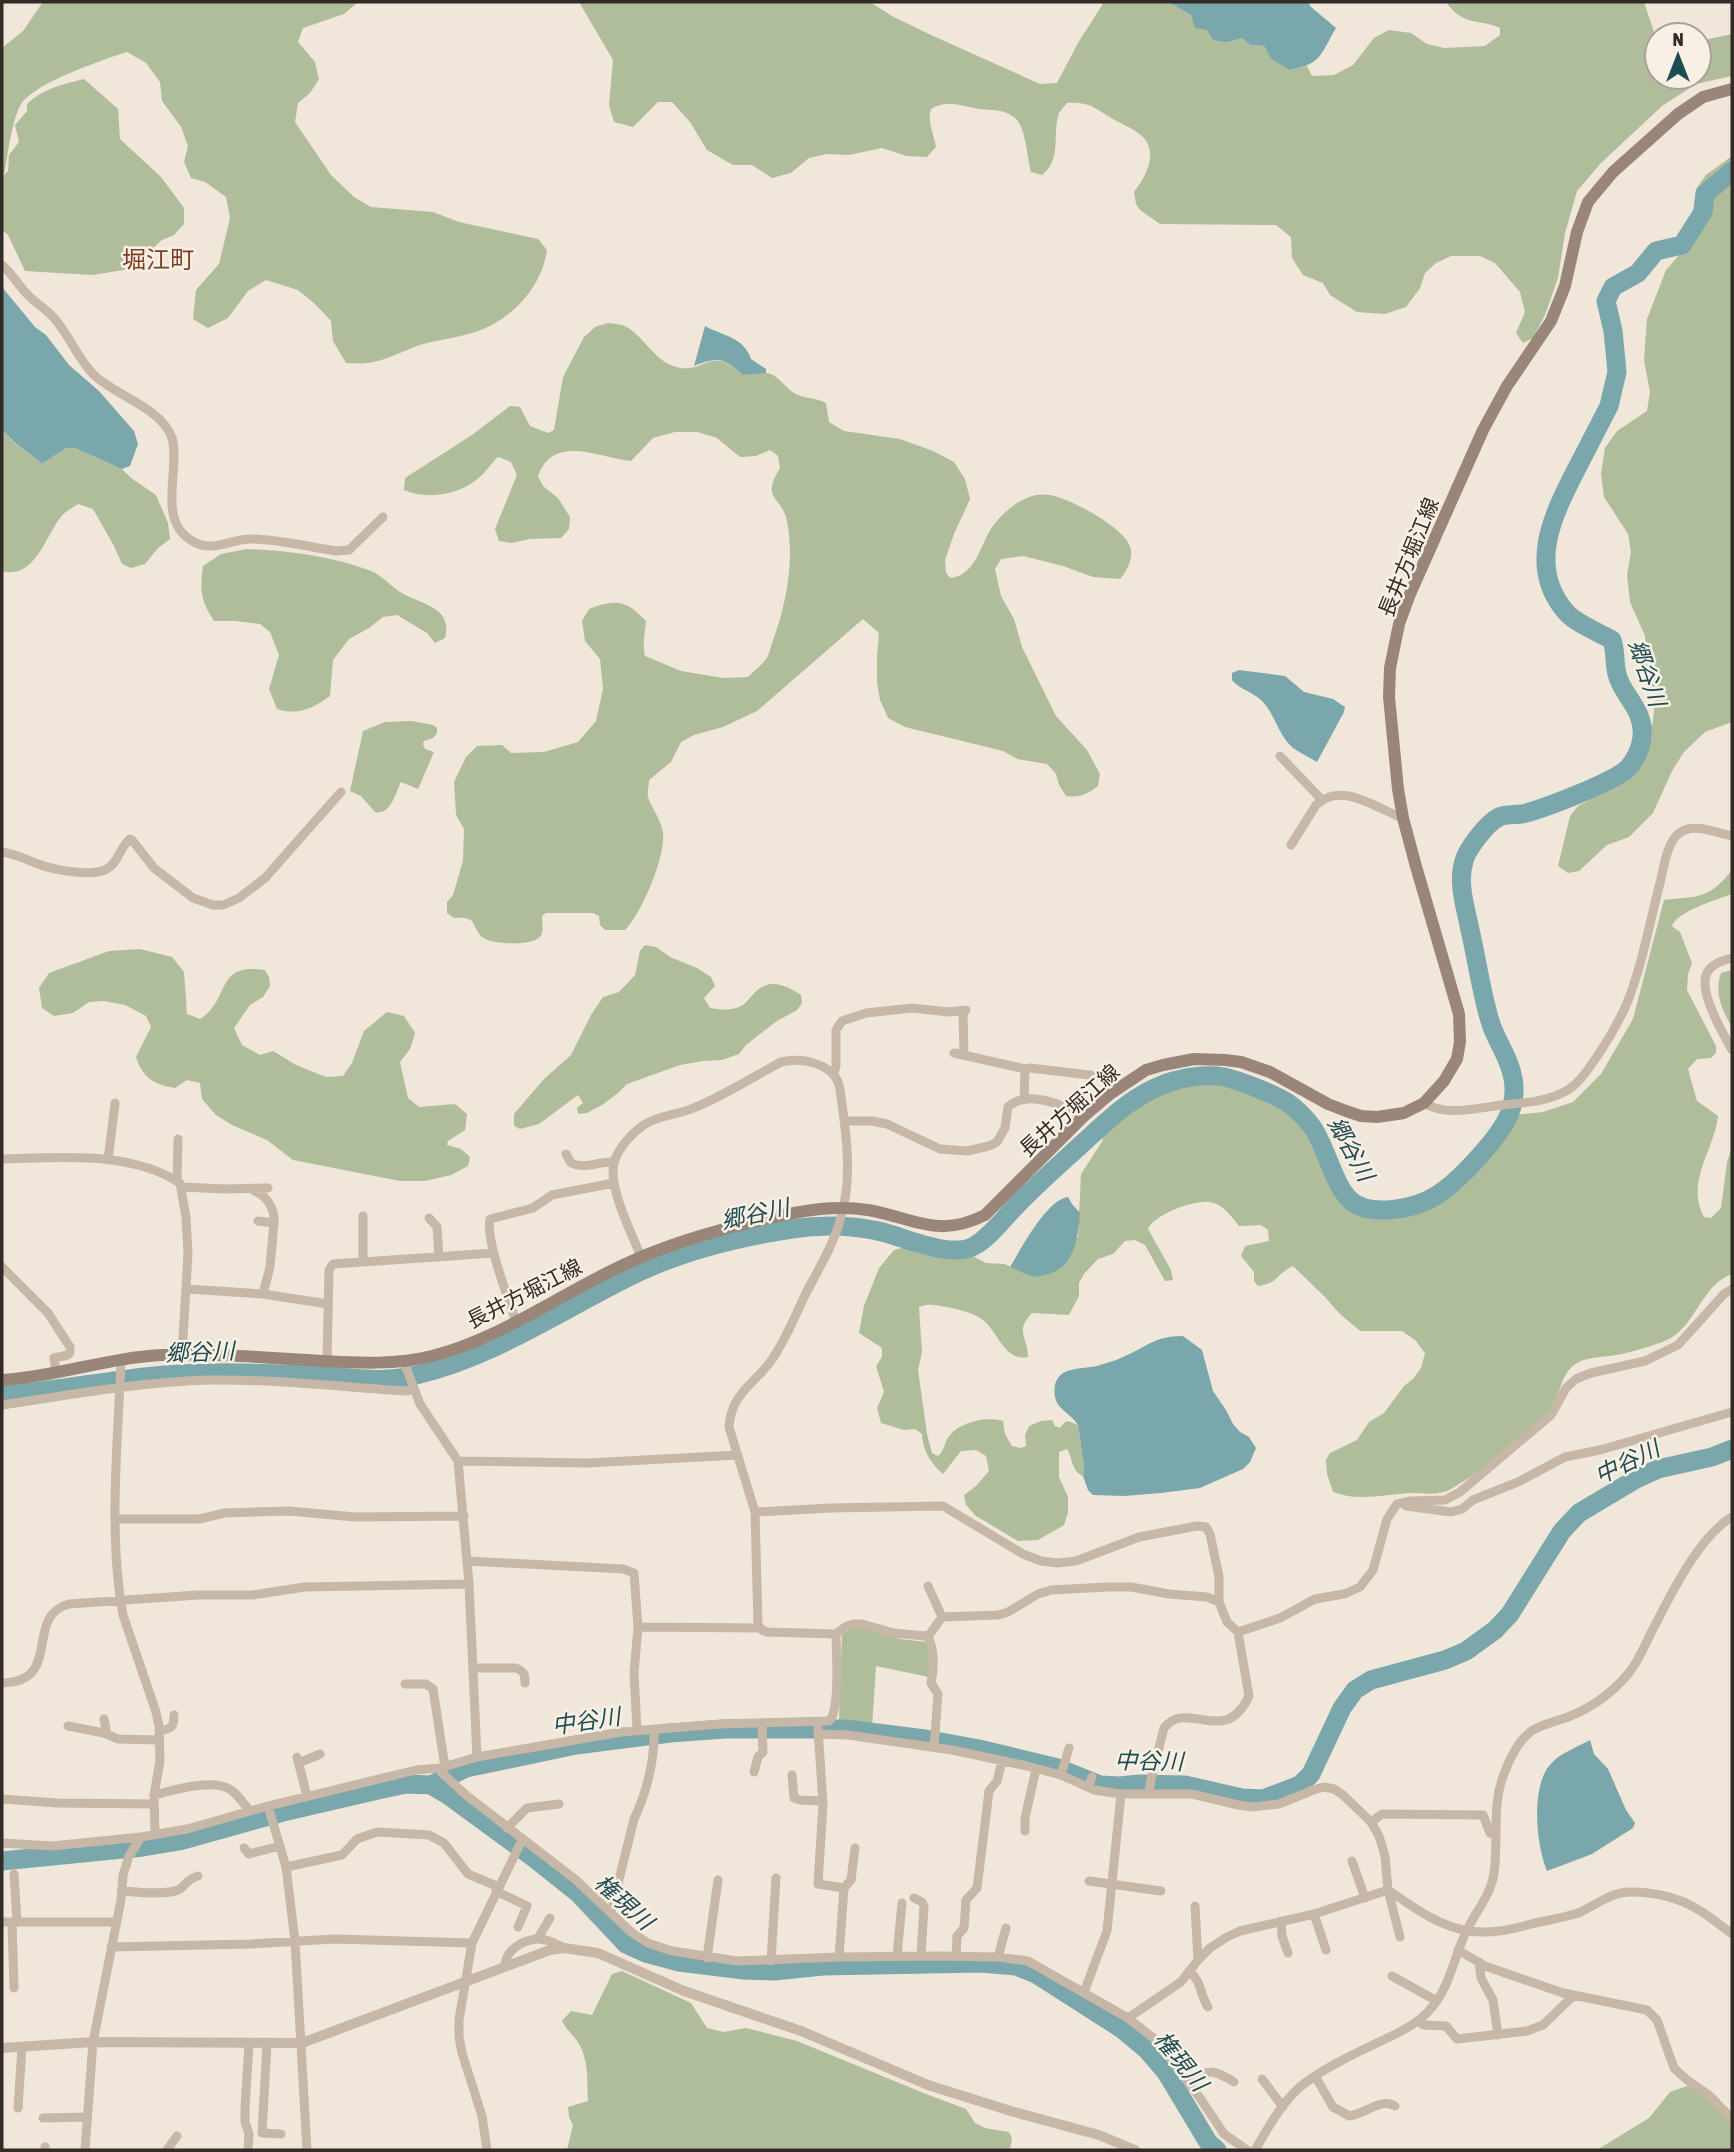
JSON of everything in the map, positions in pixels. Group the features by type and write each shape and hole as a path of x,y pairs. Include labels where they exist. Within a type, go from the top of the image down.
{"main road":[{"name":"長井方堀江線","path":"2,1380 181,1355 406,1366 489,1336 641,1256 759,1221 817,1209 842,1213 869,1210 933,1227 969,1223 985,1215 1083,1117 1119,1086 1146,1070 1178,1061 1217,1059 1241,1062 1270,1072 1328,1104 1361,1116 1391,1116 1424,1103 1444,1081 1457,1059 1460,1042 1459,1014 1403,818 1394,765 1389,697 1390,668 1399,624 1483,430 1507,386 1551,321 1565,286 1582,213 1595,191 1678,114 1703,97 1732,89"}],"street":[{"path":"2,265 28,296 54,318 75,352 95,376 149,410 164,424 173,448 172,507 182,532 193,541 204,546 215,546 254,538 337,551 349,550 383,517"},
{"path":"1280,756 1321,800"},
{"path":"2,852 16,854 53,869 95,873 111,867 124,844 130,839 154,868 193,898 213,905 223,905 239,898 265,878 341,792"},
{"path":"1291,845 1316,805 1335,795 1348,795 1403,818"},
{"path":"1424,1103 1434,1110 1508,1105 1556,1096 1572,1087 1587,1071 1616,1026 1637,975 1673,839 1684,830 1693,828 1732,836"},
{"path":"1732,958 1713,965 1708,970 1704,986 1732,1050"},
{"path":"834,1073 836,1030 842,1021 866,1013 912,1008 949,1012 965,1010 959,1054 1025,1069 1106,1077 1119,1086"},
{"path":"641,1256 614,1183 614,1163 621,1149 640,1128 649,1122 694,1108 781,1062 794,1059 807,1061 834,1073 839,1081 845,1121 848,1175 842,1213 834,1237 785,1336 771,1361 733,1404 730,1414 730,1427 755,1512 760,1628"},
{"path":"1024,1100 1025,1069"},
{"path":"845,1121 887,1124 940,1149 954,1152 997,1142 1005,1128 1008,1107 1012,1103 1024,1100 1053,1102 1083,1117"},
{"path":"108,1160 115,1103"},
{"path":"178,1139 179,1184 187,1229 187,1289 181,1355"},
{"path":"566,1154 571,1163 583,1167 614,1163"},
{"path":"2,1159 108,1160 158,1172 179,1184 268,1188"},
{"path":"516,1322 494,1253 489,1221 493,1217 533,1208 552,1195 614,1183"},
{"path":"250,1189 259,1193 274,1211 270,1267 263,1294"},
{"path":"363,1216 363,1261"},
{"path":"429,1218 437,1227 439,1257"},
{"path":"258,1222 274,1223"},
{"path":"327,1361 331,1267 336,1263 494,1253"},
{"path":"2,1267 48,1313 70,1347 68,1355 54,1358 56,1372"},
{"path":"187,1289 263,1294 328,1304"},
{"path":"1238,1632 1280,1618 1315,1599 1344,1594 1360,1587 1373,1570 1387,1519 1398,1504 1445,1500 1460,1492 1551,1415 1566,1388 1576,1379 1645,1360 1678,1345 1724,1294 1732,1289"},
{"path":"121,1362 116,1442 120,1600 156,1712 160,1736 160,1760 154,1799 155,1834"},
{"path":"406,1366 419,1404 458,1461 469,1584 477,1757"},
{"path":"2,1405 120,1387 206,1380 407,1391 413,1388"},
{"path":"1398,1504 1451,1512 1462,1509 1473,1500 1518,1482 1565,1457 1600,1450 1732,1412"},
{"path":"458,1461 589,1463 738,1455"},
{"path":"755,1512 943,1506 1023,1554 1041,1561 1058,1563 1076,1561 1139,1537 1197,1526 1206,1527 1210,1534 1219,1577 1219,1602 1227,1622 1238,1632 1249,1696 1233,1717 1226,1720 1206,1721 1181,1717 1168,1722 1150,1779 1149,1792"},
{"path":"116,1519 199,1520 225,1513 289,1511 355,1517 464,1516"},
{"path":"1255,2150 1291,2095 1315,2076 1418,2021 1432,2008 1449,1977 1466,1931 1491,1886 1494,1872 1495,1814 1503,1775 1523,1740 1533,1730 1580,1712 1598,1701 1629,1674 1664,1608 1706,1540 1732,1517"},
{"path":"467,1561 629,1571 635,1577 638,1627 634,1673 637,1730"},
{"path":"2,1683 16,1683 30,1676 36,1667 48,1620 55,1610 69,1604 198,1595 252,1595 305,1587 469,1584"},
{"path":"928,1586 942,1617"},
{"path":"927,1635 942,1617 1003,1614 1038,1594 1051,1590 1131,1587 1207,1597 1219,1602"},
{"path":"638,1627 760,1628 767,1632 836,1634 853,1624 862,1624 907,1635 927,1635"},
{"path":"818,1729 833,1718 836,1634"},
{"path":"927,1635 932,1648 931,1683 938,1694 935,1742"},
{"path":"473,1668 516,1668 526,1675 526,1683"},
{"path":"405,1684 426,1684 433,1689 442,1769 450,1781 576,1880 631,1932 648,1943 672,1951 737,1961 897,1956 998,1956 1028,1961 1128,2018 1157,2041 1224,2134 1247,2150"},
{"path":"68,1726 104,1733 118,1739 160,1736 174,1725 174,1715"},
{"path":"104,1719 104,1733"},
{"path":"754,1772 758,1757 763,1752 762,1727"},
{"path":"3,1846 52,1846 140,1839 416,1770 442,1769 477,1757 637,1730 654,1732 762,1727 818,1729 848,1735 935,1742 1090,1783 1121,1794 1192,1794 1252,1807 1279,1804 1324,1787 1334,1789 1371,1822 1379,1836 1385,1856 1388,1891 1400,1937"},
{"path":"818,1729 822,1801 818,1884 844,1888"},
{"path":"611,1912 634,1819 652,1762 654,1732"},
{"path":"1061,1775 1069,1748"},
{"path":"307,1796 298,1760 320,1754"},
{"path":"957,1956 957,1936 964,1928 966,1900 977,1888 989,1791 997,1781 1002,1760"},
{"path":"1025,1832 1025,1818 1036,1769"},
{"path":"792,1775 794,1798 822,1801"},
{"path":"230,1779 232,1791"},
{"path":"2,1800 57,1803 154,1799 201,1786 220,1786 232,1791 250,1811"},
{"path":"1084,1992 1107,1931 1121,1794"},
{"path":"508,1828 527,1808 559,1804"},
{"path":"268,1808 286,1867 295,1941 307,2150"},
{"path":"1371,1822 1382,1814 1483,1815 1490,1833 1495,1834"},
{"path":"286,1867 342,1855 357,1839 377,1832 429,1835 444,1843 468,1874 527,1906 518,1927"},
{"path":"85,2150 93,2042 123,1875 129,1856 140,1839"},
{"path":"487,2150 482,2116 459,2037 459,2020 472,1943 523,1840"},
{"path":"244,1848 248,1854 280,1846"},
{"path":"839,1957 844,1888 852,1880 855,1848"},
{"path":"1352,1861 1365,1898"},
{"path":"13,1988 14,1874"},
{"path":"122,1891 172,1891 182,1887 188,1879 198,1876"},
{"path":"771,1961 776,1878"},
{"path":"707,1958 718,1880"},
{"path":"1089,1881 1161,1891"},
{"path":"1128,2018 1181,1982 1210,1948 1227,1937 1240,1931 1314,1914 1388,1891 1426,1915 1466,1931 1489,1933 1503,1932 1580,1912 1616,1894 1637,1892 1665,1895 1692,1905 1732,1934"},
{"path":"914,1898 924,1906 921,1956"},
{"path":"897,1956 902,1903"},
{"path":"1195,1906 1198,1960"},
{"path":"1314,1914 1326,1950"},
{"path":"505,1966 508,1953 538,1938 550,1918"},
{"path":"2,1922 116,1922"},
{"path":"1281,1922 1282,1936 1288,1953"},
{"path":"998,1956 1006,1928"},
{"path":"111,1947 250,1944 335,1938 472,1943"},
{"path":"538,1938 564,1948 598,1952 684,1991 801,2031 928,2085 1099,2135 1135,2150"},
{"path":"2,2048 93,2042 302,2043 465,1980 550,1950 564,1948"},
{"path":"1458,1950 1479,1962 1573,1996 1641,2007 1654,2014 1674,2068 1710,2096 1732,2119"},
{"path":"1479,1962 1481,1978 1493,2000 1498,2035"},
{"path":"1189,1971 1201,1986 1208,2007"},
{"path":"1392,1976 1437,2001"},
{"path":"1418,2021 1423,2025 1446,2026 1457,2039 1527,2031 1543,2025 1573,1996"},
{"path":"248,2150 249,2134 245,2122 245,2107 249,2044"},
{"path":"267,2044 262,2133 281,2134"},
{"path":"18,2108 22,2047"},
{"path":"1189,2083 1208,2071 1232,2077"},
{"path":"1315,2076 1334,2107 1349,2116 1366,2112 1378,2104 1390,2103 1395,2106"},
{"path":"1262,2079 1283,2107"},
{"path":"43,2118 87,2117"},
{"path":"167,2150 177,2136"}],"green space":[{"path":"43,2 358,2 344,14 303,28 298,42 315,62 319,79 310,93 298,103 295,122 331,175 354,197 371,207 433,212 459,222 538,239 547,250 533,288 505,317 481,330 423,344 367,363 346,363 333,341 331,321 315,304 298,290 266,280 248,291 228,318 208,328 193,319 196,290 219,264 230,218 226,197 205,182 191,178 184,162 188,146 181,127 162,101 160,82 146,63 127,52 52,81 27,98 20,106 14,122 4,175 8,171 9,155 19,142 15,125 27,111 27,104 46,91 84,79 118,109 120,139 161,177 184,208 184,224 130,269 92,275 25,271 8,235 2,230 2,48 23,31"},
{"path":"579,2 870,2 931,35 1040,84 1057,83 1104,2 1168,2 1228,42 1242,38 1250,45 1264,46 1271,59 1289,70 1307,66 1312,76 1334,75 1353,65 1374,38 1389,30 1411,33 1427,44 1444,48 1485,46 1500,35 1500,28 1461,16 1448,2 1644,2 1650,21 1643,21 1643,91 1685,91 1662,106 1601,163 1577,191 1565,233 1558,278 1545,315 1533,338 1523,343 1516,333 1525,312 1520,292 1495,263 1480,256 1451,256 1436,263 1425,273 1420,288 1406,307 1385,314 1357,312 1330,295 1323,283 1303,275 1292,258 1291,237 1276,225 1160,224 1140,210 1134,192 1149,164 1150,150 1147,143 1135,131 1086,104 1067,103 1059,113 1052,162 1042,175 1031,172 1022,129 1011,115 943,104 931,109 930,123 936,147 927,157 907,156 882,148 849,155 827,154 809,158 791,173 772,178 752,165 733,165 707,150 690,122 672,102 658,102 633,127 614,122 609,105 613,60"},
{"path":"1732,34 1732,76 1713,80 1713,38"},
{"path":"1732,156 1732,722 1705,732 1684,752 1653,813 1629,837 1607,845 1579,871 1568,873 1558,866 1570,816 1578,806 1626,780 1638,769 1653,721 1655,698 1645,680 1645,636 1630,602 1627,575 1631,552 1628,534 1604,497 1601,474 1605,448 1617,431 1647,411 1650,392 1644,360 1647,319 1666,270 1680,254 1693,211 1696,189 1706,175"},
{"path":"608,323 625,326 668,364 686,368 723,361 742,375 771,374 794,393 826,403 829,422 844,431 900,439 954,462 965,479 970,499 945,560 946,573 950,578 965,572 971,566 992,527 1004,513 1034,495 1059,497 1097,516 1120,533 1128,542 1131,554 1120,579 1093,577 1023,556 1001,559 995,569 1001,596 1014,619 1022,647 1056,716 1087,750 1100,774 1098,786 1083,795 1066,796 1056,774 1047,764 1017,759 1003,751 905,727 888,718 880,700 877,683 879,633 863,619 757,711 681,742 671,762 649,780 648,797 663,833 661,856 638,911 625,930 605,930 600,925 599,916 593,913 546,913 542,916 540,937 536,940 502,943 482,937 471,920 454,918 447,913 447,902 453,895 463,861 464,829 456,815 454,782 466,757 477,746 502,745 511,753 544,752 578,742 596,721 603,689 600,659 585,641 582,621 589,609 614,603 626,605 646,621 645,656 681,671 723,678 748,677 763,663 781,614 788,583 789,536 784,513 772,492 774,478 780,468 778,456 770,450 756,456 740,457 717,438 697,432 675,432 653,438 631,461 578,451 555,455 545,463 538,476 543,486 558,498 570,517 569,529 561,538 530,539 512,543 499,541 495,529 517,475 511,462 498,457 475,481 456,491 424,495 404,490 405,478 472,435 510,406 520,407 530,426 548,433 554,430 563,377 584,337 595,327"},
{"path":"2,432 42,464 66,448 75,448 122,469 156,495 168,523 170,539 158,548 145,564 131,568 122,564 93,509 78,504 62,516 30,563 13,572 2,571"},
{"path":"247,549 310,555 371,571 402,593 440,613 446,628 445,638 435,643 427,633 397,615 383,617 349,639 333,660 330,696 305,710 291,712 277,709 269,689 279,655 270,632 260,624 214,621 202,595 203,566 221,554"},
{"path":"411,721 437,728 433,738 423,744 425,749 434,752 418,789 401,782 389,807 375,812 361,796 350,791 363,731 385,722"},
{"path":"1732,870 1732,894 1689,911 1672,926 1680,932 1692,963 1687,990 1716,1046 1716,1053 1711,1058 1697,1059 1688,1069 1697,1101 1718,1116 1699,1179 1699,1204 1704,1217 1711,1218 1721,1208 1727,1162 1732,1147 1732,1274 1714,1286 1687,1323 1671,1338 1655,1345 1574,1365 1563,1379 1555,1402 1545,1416 1467,1479 1444,1492 1436,1493 1352,1497 1333,1492 1327,1474 1326,1460 1330,1453 1357,1440 1369,1422 1384,1413 1421,1368 1425,1353 1415,1340 1402,1331 1360,1331 1293,1266 1270,1283 1258,1286 1254,1281 1254,1272 1241,1256 1245,1246 1269,1241 1268,1230 1261,1225 1239,1226 1222,1207 1207,1202 1178,1208 1159,1218 1148,1229 1171,1270 1173,1280 1165,1281 1145,1245 1135,1240 1125,1241 1113,1254 1098,1259 1084,1274 1079,1283 1079,1296 1069,1315 1032,1313 1023,1330 1028,1357 1013,1355 988,1325 975,1315 936,1305 919,1307 922,1352 918,1370 932,1453 938,1456 949,1436 960,1427 982,1420 1003,1421 1005,1434 1012,1446 1021,1448 1026,1446 1025,1435 1029,1426 1041,1421 1052,1420 1055,1426 1060,1428 1068,1421 1078,1425 1083,1476 1074,1468 1067,1449 1059,1452 1059,1477 1068,1497 1068,1512 1064,1525 1038,1540 1018,1541 976,1516 966,1505 964,1495 989,1471 986,1456 976,1450 961,1451 943,1474 928,1456 922,1434 915,1429 904,1430 881,1423 877,1408 884,1392 876,1366 882,1357 882,1348 859,1333 864,1306 879,1268 894,1250 908,1246 944,1255 971,1255 986,1263 1004,1264 1037,1277 1078,1237 1081,1174 1103,1140 1100,1124 1109,1114 1143,1091 1171,1079 1208,1074 1243,1078 1285,1096 1313,1117 1348,1194 1366,1206 1408,1206 1455,1177 1489,1141 1506,1116 1543,1112 1573,1102 1601,1074 1633,1019 1664,900 1709,892"},
{"path":"645,945 656,947 711,977 715,986 704,998 710,1008 726,1010 739,1007 761,987 769,984 788,987 801,995 802,1003 797,1010 777,1021 746,1045 739,1054 722,1060 680,1065 627,1084 602,1105 587,1113 578,1114 577,1108 583,1103 578,1095 539,1124 520,1129 514,1126 514,1114 543,1080 571,1055 603,997 619,992 635,975 640,951"},
{"path":"140,949 172,957 184,972 187,1014 200,1019 210,1011 230,977 249,969 265,970 270,986 263,997 250,1005 234,1028 242,1045 260,1055 273,1051 296,1065 326,1077 343,1076 352,1063 364,1031 387,1012 404,1016 415,1033 410,1049 400,1062 408,1098 419,1107 455,1104 467,1114 465,1130 448,1141 447,1145 461,1149 470,1157 468,1166 451,1175 425,1181 400,1181 293,1160 267,1140 216,1115 202,1099 200,1083 187,1080 175,1088 150,1079 136,1057 151,1027 146,1016 125,1005 104,1001 89,1002 73,1013 54,1016 42,1008 39,988 49,973 109,951"},
{"path":"1732,970 1732,1028 1722,1008 1718,988 1721,973"},
{"path":"862,1627 900,1639 927,1642 930,1645 929,1677 876,1666 872,1727 839,1721 842,1634"},
{"path":"622,1971 691,2003 707,2028 723,2032 746,2028 797,2041 966,2109 975,2123 985,2128 1009,2132 1012,2138 1010,2150 567,2150 573,2125 568,2107 588,2101 586,2064 582,2051 562,2021 571,2011 592,2015 612,1974"},
{"path":"1687,2086 1705,2092 1732,2121 1732,2150 1599,2150 1649,2118 1670,2092"}],"water":[{"path":"1168,2 1308,2 1336,28 1319,57 1308,65 1289,70 1271,59 1264,46 1250,45 1242,38 1228,42 1213,40 1207,30 1195,28 1191,15"},
{"path":"2,287 35,327 46,335 69,365 99,391 134,431 138,444 130,466 122,469 75,448 66,448 42,464 2,432"},
{"path":"705,326 738,342 751,359 766,369 766,373 742,375 720,360 694,366"},
{"path":"1239,670 1285,676 1304,692 1333,699 1345,707 1317,762 1293,748 1263,702 1232,680 1232,673"},
{"path":"1068,1197 1080,1213 1076,1241 1064,1265 1037,1277 1010,1267 1043,1215 1060,1200"},
{"path":"1183,1336 1202,1350 1213,1391 1233,1424 1249,1437 1256,1448 1250,1462 1243,1469 1200,1488 1124,1496 1093,1495 1083,1476 1078,1425 1058,1404 1054,1393 1057,1379 1065,1372 1117,1360 1158,1340"},
{"path":"1590,1740 1594,1754 1608,1769 1626,1810 1635,1823 1633,1828 1592,1854 1547,1871 1540,1847 1537,1817 1543,1776 1557,1758"}],"waterway":[{"name":"郷谷川","path":"2,1395 183,1374 267,1373 371,1379 416,1375 445,1367 502,1344 637,1273 674,1258 732,1240 792,1229 832,1226 863,1228 938,1248 964,1249 985,1238 1040,1182 1122,1109 1154,1088 1195,1077 1217,1076 1230,1079 1267,1092 1291,1105 1313,1128 1339,1185 1350,1200 1359,1206 1393,1210 1428,1200 1446,1189 1486,1149 1502,1128 1514,1097 1510,1067 1487,1010 1464,905 1461,878 1466,856 1483,830 1499,817 1545,807 1620,774 1633,762 1641,741 1640,718 1620,682 1612,640 1581,624 1566,612 1554,594 1546,558 1553,521 1568,485 1609,406 1617,372 1613,331 1606,301 1613,287 1638,273 1656,251 1682,245 1703,212 1705,194 1732,171"},
{"name":"中谷川","path":"431,1785 466,1768 576,1745 725,1729 845,1729 979,1749 1058,1768 1100,1785 1185,1785 1242,1798 1263,1799 1300,1785 1311,1774 1342,1708 1355,1690 1371,1680 1445,1660 1466,1651 1495,1630 1510,1614 1562,1531 1579,1513 1658,1469 1712,1457 1732,1449"},
{"name":"権現川","path":"2,1861 179,1841 283,1812 378,1790 406,1784 431,1785 534,1858 578,1893 626,1944 646,1953 679,1962 744,1970 981,1963 1016,1966 1036,1974 1122,2029 1147,2050 1166,2072 1208,2142 1217,2150"}],"district":[{"name":"堀江町","path":"158,259"}]}
